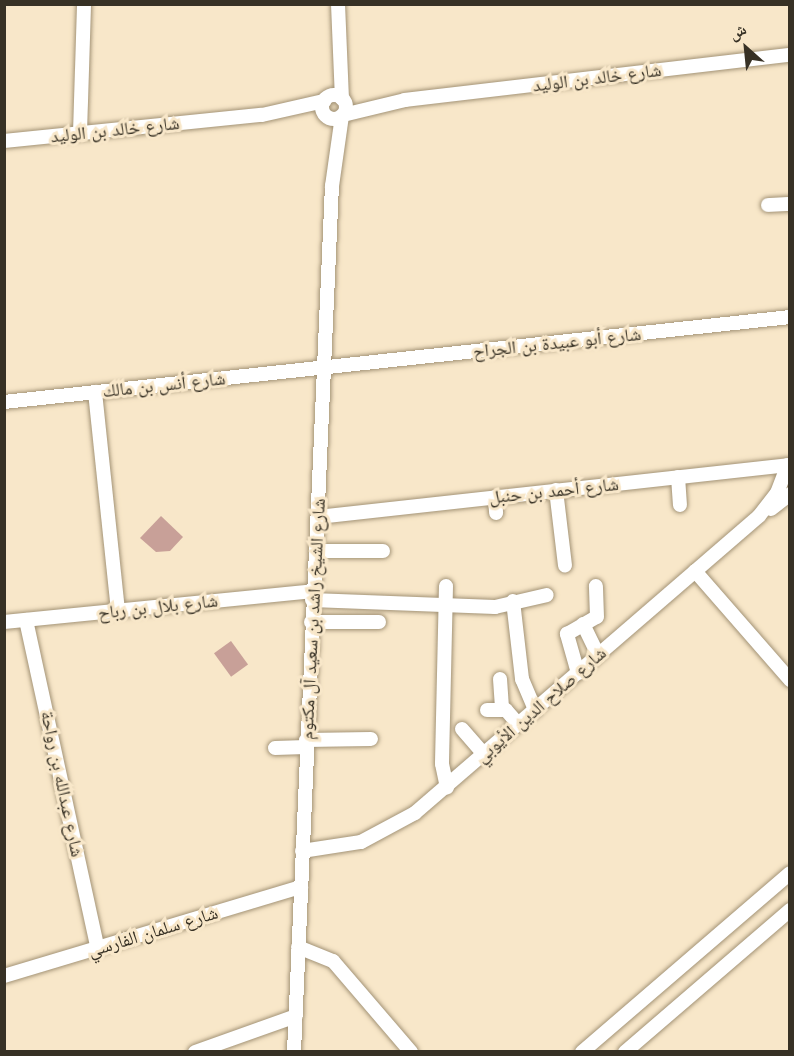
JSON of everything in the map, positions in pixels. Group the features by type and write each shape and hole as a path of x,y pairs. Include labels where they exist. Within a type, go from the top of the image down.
{"street":[{"path":"80,134 84,4"},
{"name":"شارع الشيخ راشد بن سعيد آل مكتوم","path":"332,186 325,107 338,4"},
{"name":"شارع الشيخ راشد بن سعيد آل مكتوم","path":"294,1052 312,596 318,517 332,186 342,116 337,26"},
{"name":"شارع خالد بن الوليد","path":"325,107 342,116 405,100 789,55"},
{"name":"شارع خالد بن الوليد","path":"4,141 262,115 325,107 342,99 405,100"},
{"path":"768,205 789,204"},
{"name":"شارع أبو عبيدة بن الجراح","path":"324,369 789,316"},
{"name":"شارع أنس بن مالك","path":"4,402 324,369"},
{"path":"95,392 118,610"},
{"path":"783,493 789,465"},
{"name":"شارع أحمد بن حنبل","path":"318,517 789,465"},
{"path":"761,468 783,493"},
{"path":"678,477 680,505"},
{"path":"556,490 565,565"},
{"name":"شارع صلاح الدين الأيوبي","path":"302,851 374,837 447,788 783,493"},
{"path":"495,497 496,513"},
{"path":"316,551 383,551"},
{"path":"694,571 789,680"},
{"path":"446,586 442,764 447,788"},
{"path":"578,673 567,634 597,617 596,586"},
{"name":"شارع بلال بن رباح","path":"4,622 118,610 312,596 495,607 547,595"},
{"path":"513,601 526,692 535,710"},
{"name":"شارع عبدالله بن رواحة","path":"26,620 98,949"},
{"path":"311,622 379,622"},
{"path":"583,624 598,655"},
{"path":"500,679 502,703 518,724"},
{"path":"487,710 526,692"},
{"path":"462,729 484,754"},
{"path":"276,748 371,739"},
{"path":"582,1052 599,1045 789,873"},
{"name":"شارع سلمان الفارسي","path":"4,976 301,887"},
{"path":"625,1052 789,910"},
{"path":"298,947 333,961 411,1052"},
{"path":"195,1052 296,1016"}],"building":[{"path":"161,516 183,537 170,551 156,552 140,538"},
{"path":"231,641 248,664 231,677 214,653"}]}
